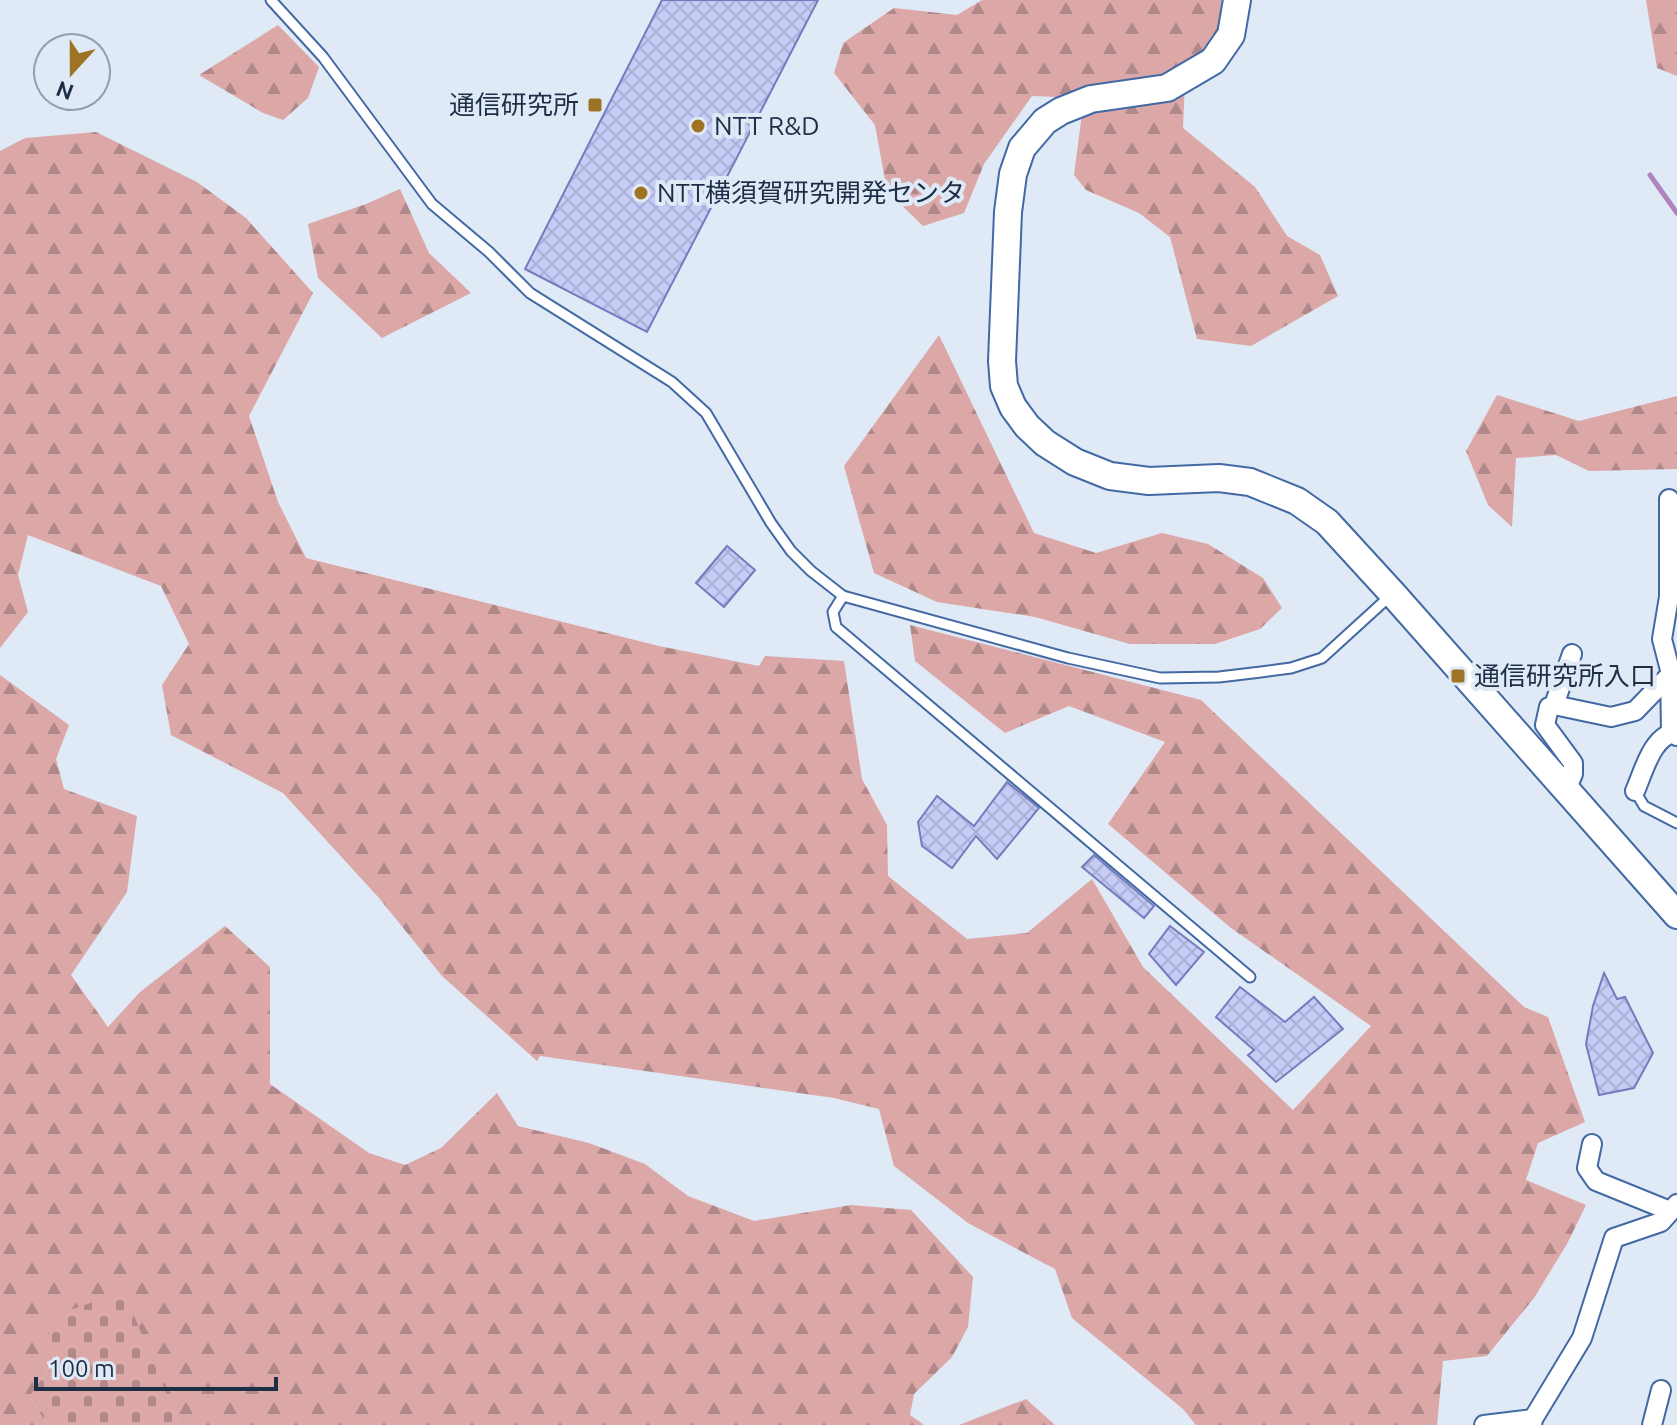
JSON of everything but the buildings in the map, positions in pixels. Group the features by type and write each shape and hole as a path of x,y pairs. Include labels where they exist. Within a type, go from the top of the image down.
{"street":[{"path":"1237,0 1231,35 1213,61 1167,88 1091,99 1061,111 1045,121 1022,148 1013,174 1008,212 1002,361 1004,386 1013,407 1045,443 1075,462 1110,476 1149,481 1219,478 1250,482 1297,501 1327,522 1677,915"},
{"path":"1635,791 1655,746 1675,733 1670,675 1662,639 1669,597 1669,499"},
{"path":"1554,705 1572,654"},
{"path":"1566,790 1573,774 1573,763 1545,725 1549,707 1554,705 1611,717 1635,711 1670,675"},
{"path":"1484,1425 1532,1422 1582,1338 1614,1238 1661,1222 1673,1208 1596,1181 1587,1168 1592,1144"},
{"path":"1652,1425 1661,1390"}],"lane":[{"path":"271,0 323,57 432,204 489,252 530,293 672,382 706,413 777,533 811,571 843,596 1038,650 1160,678 1219,677 1261,672 1291,668 1322,658 1393,594"},
{"path":"843,596 833,612 836,627 1250,977"},
{"path":"1635,791 1644,806 1677,823"}],"green space":[{"path":"982,0 1222,0 1224,5 1211,54 1185,80 1183,128 1255,187 1287,236 1320,255 1338,296 1251,346 1197,339 1170,237 1139,213 1086,190 1074,175 1084,98 1032,96 984,164 964,213 923,226 887,191 875,125 834,73 843,43 894,8 957,15"},
{"path":"1646,0 1677,0 1677,76 1657,68"},
{"path":"278,25 319,67 308,98 283,120 263,113 199,75"},
{"path":"96,132 197,182 246,218 313,293 249,416 278,502 306,558 659,646 759,666 765,656 844,661 862,779 887,825 888,876 967,939 1027,933 1092,879 1143,967 1293,1110 1371,1026 1231,928 1108,824 1165,742 1069,706 1005,733 915,661 910,625 1201,700 1524,1007 1548,1017 1585,1122 1538,1143 1526,1180 1586,1205 1567,1244 1534,1298 1487,1356 1443,1361 1437,1425 1196,1425 1183,1409 1072,1318 1055,1269 968,1223 894,1166 879,1109 834,1098 540,1056 537,1061 442,976 379,898 283,793 171,735 162,685 189,644 161,586 28,535 18,575 28,612 0,648 0,151 25,138"},
{"path":"400,189 429,253 471,293 382,338 318,278 308,224"},
{"path":"939,335 1034,533 1096,553 1162,533 1208,544 1263,578 1282,608 1260,629 1215,644 1130,644 1035,617 937,602 874,573 844,466"},
{"path":"1497,395 1579,421 1677,396 1677,469 1589,471 1556,455 1516,458 1512,527 1488,505 1466,451"},
{"path":"0,675 69,725 56,759 64,789 137,816 127,892 71,975 108,1027 140,992 225,926 270,967 270,1084 369,1153 405,1165 441,1148 497,1093 518,1126 589,1143 645,1164 688,1196 754,1221 851,1205 911,1210 973,1277 968,1327 952,1357 914,1394 910,1415 924,1425 179,1425 123,1292 55,1359 30,1396 47,1425 0,1425"},
{"path":"124,1291 179,1425 47,1425 30,1396 55,1359 45,1319"},
{"path":"1026,1399 1055,1425 959,1425"}],"waterway":[{"path":"1650,175 1677,213"}],"place":[{"name":"通信研究所","path":"595,105"},
{"name":"NTT R&D","path":"698,126"},
{"name":"NTT横須賀研究開発センタ","path":"641,193"},
{"name":"通信研究所入口","path":"1458,676"}]}
